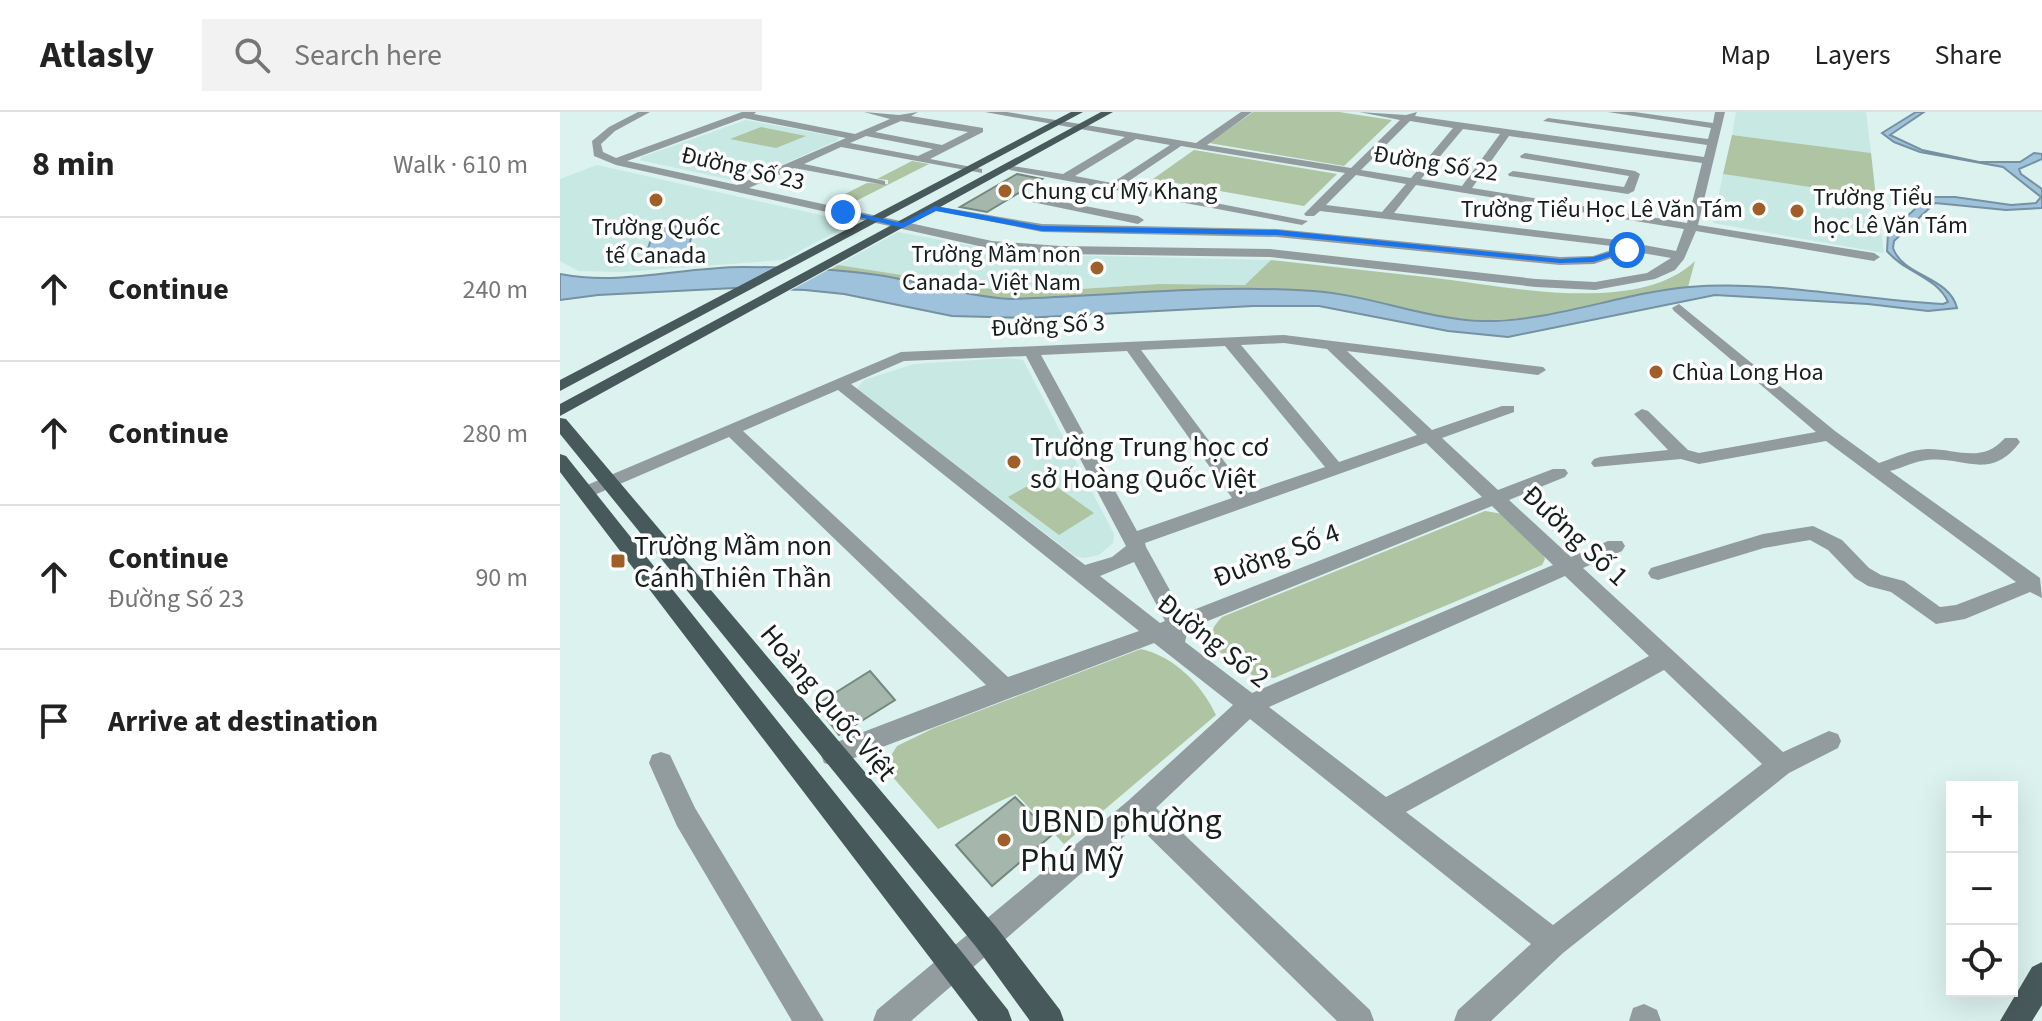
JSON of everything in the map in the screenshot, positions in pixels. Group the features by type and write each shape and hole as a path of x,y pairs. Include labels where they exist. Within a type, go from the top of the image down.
{"main road":[{"path":"1069,125 1078,112"},
{"path":"887,224 935,209 1010,167 1086,112"},
{"path":"560,399 887,224 974,170 1100,112"},
{"path":"560,411 744,301 1069,125 1108,112"},
{"path":"560,386 744,301"},
{"name":"Hoàng Quốc Việt","path":"560,423 987,938 1049,1021"},
{"path":"560,460 997,1021"},
{"path":"2015,1021 2042,977"}],"street":[{"path":"645,112 612,129 596,143 598,154 616,162 747,114 943,148"},
{"path":"869,112 977,131"},
{"path":"738,189 913,112"},
{"name":"Đường Số 22","path":"990,112 1874,257"},
{"path":"1198,146 1247,112"},
{"path":"1364,112 1411,115 1460,126 1708,161"},
{"path":"1613,112 1717,126"},
{"path":"1316,207 1680,256 1692,228 1720,112"},
{"path":"919,160 1012,114"},
{"path":"1270,253 1411,115"},
{"path":"1500,196 1551,117 1713,143"},
{"path":"1482,129 1489,119"},
{"path":"1385,216 1460,126"},
{"path":"1465,190 1507,132"},
{"path":"1065,177 1134,136"},
{"path":"1114,186 1179,143"},
{"path":"839,144 974,170"},
{"path":"1513,174 1627,191 1635,174 1525,156"},
{"name":"Đường Số 23","path":"616,162 887,224 992,245 1041,250 1176,249 1270,253 1586,286 1650,276 1670,267 1680,256"},
{"path":"793,165 881,183"},
{"path":"1010,167 1302,221"},
{"path":"1036,200 1183,229"},
{"path":"935,209 1042,228 1183,229 1290,234 1560,261 1594,260 1621,247"},
{"path":"1679,308 1829,435 2038,587"},
{"name":"Đường Số 3","path":"586,492 901,357 1284,339 1538,370"},
{"path":"1229,341 1336,469"},
{"path":"1130,345 1244,501"},
{"name":"Đường Số 1","path":"1333,346 1780,765"},
{"path":"1030,349 1136,543 1167,628"},
{"name":"Đường Số 2","path":"839,383 1080,573 1167,628 1179,650 1553,943"},
{"path":"1136,543 1244,501 1508,409"},
{"path":"1642,414 1682,454"},
{"path":"732,430 1004,688"},
{"path":"1600,463 1682,454 1699,459 1829,435"},
{"path":"1875,470 1926,454 1983,461 2004,450 2011,442"},
{"name":"Đường Số 4","path":"833,755 1167,628 1559,473"},
{"path":"1658,573 1751,544 1807,532 1835,545 1862,573 1875,581 1897,586 1936,616 1958,613 2038,587"},
{"path":"1080,573 1113,566 1133,554 1136,543"},
{"path":"888,1021 1138,808 1249,705 1615,546"},
{"path":"1384,811 1666,658"},
{"path":"1469,1021 1553,943 1780,765 1829,741"},
{"path":"661,763 686,817 809,1021"},
{"path":"1138,808 1359,1021"}],"shaded area":[{"path":"1253,112 1339,112 1392,120 1344,166 1209,143"},
{"path":"1736,112 1866,112 1871,153 1732,135"},
{"path":"746,120 838,137 838,140 747,180 736,181 640,160 642,157"},
{"path":"761,127 806,136 776,148 730,139"},
{"path":"1732,135 1871,153 1876,197 1723,174"},
{"path":"1194,150 1337,174 1304,206 1153,179"},
{"path":"912,161 929,164 848,205 831,201 867,183 888,184 888,180 877,179"},
{"name":"Trường Quốc tế Canada","path":"597,165 847,221 847,226 783,260 622,272 579,271 560,261 560,179"},
{"name":"Trường Tiểu học Lê Văn Tám","path":"1723,174 1876,197 1884,253 1713,223"},
{"name":"Trường Mầm non Canada- Việt Nam","path":"898,232 1016,254 1271,260 1246,285 1159,284 1017,293 838,265"},
{"path":"1271,260 1570,293 1606,293 1640,288 1670,278 1695,261 1688,287 1566,312 1491,320 1446,317 1335,293 1312,291 1199,290 1010,299 829,270 838,265 1017,293 1159,284 1245,285"},
{"name":"Trường Trung học cơ sở Hoàng Quốc Việt","path":"1008,358 1023,360 1114,534 1113,543 1099,555 1075,556 857,389 864,380 914,364"},
{"path":"1043,477 1094,513 1059,535 1008,497"},
{"path":"1485,511 1503,514 1542,552 1545,559 1542,565 1274,678 1252,675 1213,647 1213,631 1222,617"},
{"path":"1141,649 1165,658 1186,673 1216,715 1064,844 1016,794 938,829 884,767 897,746 934,728"}],"water":[{"path":"1916,112 1924,112 1890,135 1922,150 1979,162 2020,162 2034,153 2042,154 2042,159 2019,169 2021,174 2042,189 2042,208 2006,210 1935,203 1894,241 1893,248 1898,258 1945,289 1957,308 1928,311 1868,304 1715,295 1508,337 1448,331 1319,306 1253,306 1024,318 952,316 844,294 805,290 735,288 560,300 560,274 606,278 743,267 858,272 1010,299 1199,290 1313,291 1464,320 1486,321 1537,317 1689,287 1784,288 1943,304 1948,302 1936,286 1902,264 1887,251 1888,234 1916,208 1935,197 2011,205 2036,203 2041,197 2003,167 1920,152 1894,142 1882,133"},
{"path":"695,224 687,253 644,259 655,229"}],"pier":[{"path":"784,265 835,266 786,293 732,292"}],"building":[{"name":"Chung cư Mỹ Khang","path":"1017,174 1042,179 987,212 960,207"},
{"path":"870,671 895,700 839,735 816,705"},
{"name":"UBND phường Phú Mỹ","path":"1015,797 1052,835 992,886 956,845"}],"place":[{"name":"Chung cư Mỹ Khang","path":"1005,191"},
{"name":"Trường Quốc tế Canada","path":"656,200"},
{"name":"Trường Tiểu Học Lê Văn Tám","path":"1759,209"},
{"name":"Trường Tiểu học Lê Văn Tám","path":"1797,211"},
{"name":"Trường Mầm non Canada- Việt Nam","path":"1097,268"},
{"name":"Chùa Long Hoa","path":"1656,372"},
{"name":"Trường Trung học cơ sở Hoàng Quốc Việt","path":"1014,462"},
{"name":"Trường Mầm non Cánh Thiên Thần","path":"618,561"},
{"name":"UBND phường Phú Mỹ","path":"1004,840"}],"route":[{"path":"843,212 903,226 935,209 1017,226 1277,233 1560,261 1594,260 1627,250"}]}
